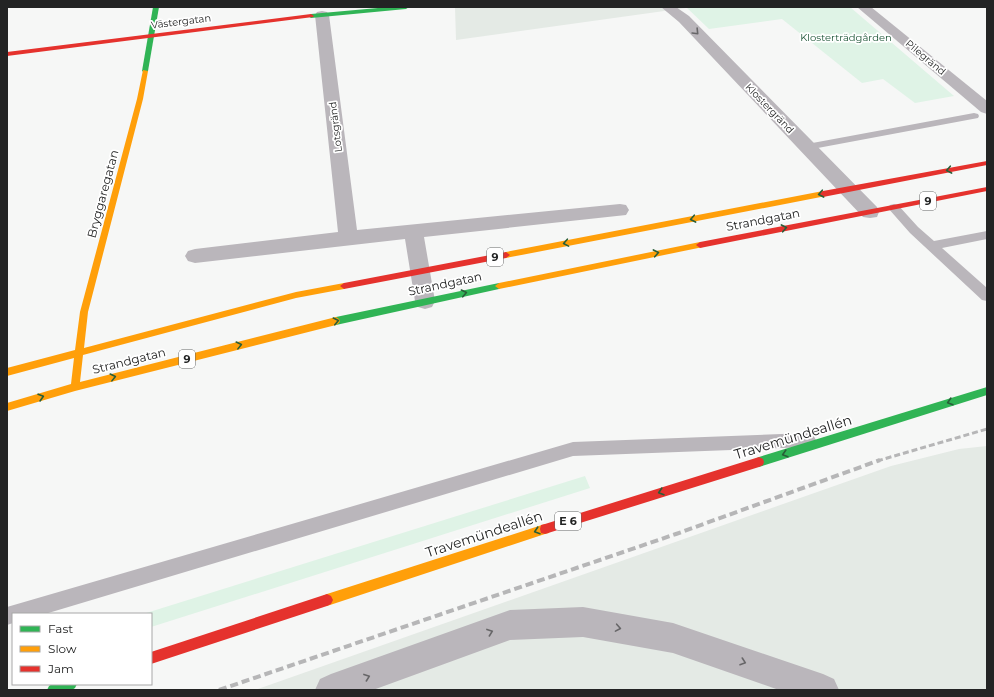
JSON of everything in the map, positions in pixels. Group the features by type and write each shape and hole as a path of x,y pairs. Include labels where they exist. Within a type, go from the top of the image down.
{"main road":[{"name":"Bryggaregatan","path":"75,387 84,312 140,99 156,7"},
{"name":"Västergatan","path":"7,54 322,15 406,7"},
{"name":"Strandgatan","path":"7,372 296,295 419,270 987,163"},
{"name":"Strandgatan","path":"7,407 75,387 298,330 425,300 618,260 987,190"},
{"name":"Travemündeallén","path":"152,658 599,511 987,391"},
{"path":"53,690 68,685"}],"street":[{"name":"Klostergränd","path":"666,7 684,19 870,212"},
{"name":"Pilegränd","path":"863,7 987,109"},
{"name":"Lotsgränd","path":"322,15 348,238"},
{"path":"195,256 348,238 620,210"},
{"path":"414,232 425,300"},
{"path":"331,690 510,625 583,622 672,638 823,690"}],"lane":[{"path":"807,147 974,116"},
{"path":"894,208 914,230 987,296"},
{"path":"932,246 987,235"},
{"path":"17,613 573,449 832,439"}],"shaded area":[{"path":"455,7 693,7 456,40"},
{"path":"987,446 987,690 255,690 891,466 959,449"}],"green space":[{"name":"Klosterträdgården","path":"686,7 850,7 954,96 915,103 883,79 862,83 782,19 709,29"},
{"path":"585,476 590,488 152,627 152,613 146,613"}],"railway":[{"path":"878,461 987,429"},
{"path":"219,690 676,534 878,461"}],"traffic: fast":[{"path":"145,71 156,7"},
{"path":"311,16 406,7"},
{"path":"336,321 499,286"},
{"path":"759,462 987,391"},
{"path":"53,690 68,685"}],"traffic: slow":[{"path":"75,387 84,312 140,99 145,71"},
{"path":"506,255 823,194"},
{"path":"499,286 700,245"},
{"path":"7,372 296,295 344,286"},
{"path":"7,407 75,387 336,321"},
{"path":"327,600 545,529"}],"traffic: jam":[{"path":"7,54 311,16"},
{"path":"823,194 987,163"},
{"path":"700,245 987,189"},
{"path":"344,286 506,255"},
{"path":"545,529 759,462"},
{"path":"152,658 327,600"}]}
